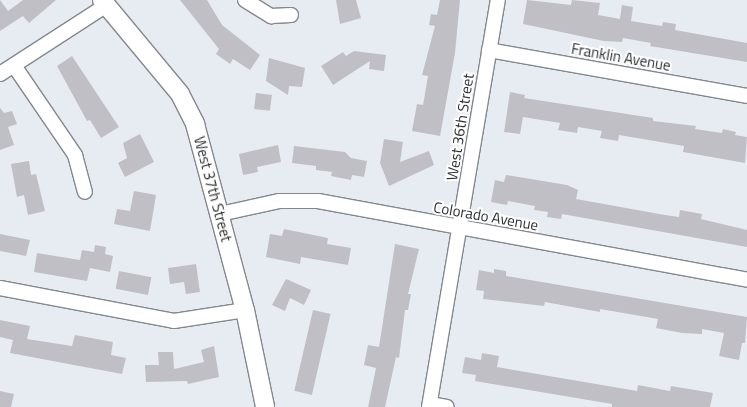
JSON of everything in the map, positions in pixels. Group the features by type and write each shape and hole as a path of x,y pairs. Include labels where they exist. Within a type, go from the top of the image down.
{"street":[{"path":"246,0 271,16 291,15"},
{"name":"West 36th Street","path":"429,405 498,0"},
{"path":"0,74 15,68 104,3"},
{"name":"West 37th Street","path":"104,3 158,66 187,105 204,153 220,214 244,310 265,407"},
{"name":"Franklin Avenue","path":"489,50 747,96"},
{"path":"15,68 74,155 85,192"},
{"name":"Colorado Avenue","path":"220,214 279,201 318,201 747,280"},
{"path":"0,288 174,321 244,310"},
{"path":"429,405 447,407"}],"building":[{"path":"0,0 8,11 23,0 56,0 29,23 23,16 0,31"},
{"path":"180,0 207,0 222,25 260,55 250,70 233,59 230,64 216,54 219,49"},
{"path":"336,0 356,0 361,18 340,24"},
{"path":"440,0 460,0 455,53 440,136 412,131 417,104 423,105 428,76 422,75 435,26 429,25 431,14 437,15"},
{"path":"527,0 571,5 572,0 600,3 598,15 620,19 622,5 633,7 631,21 662,26 663,22 676,24 675,30 747,43 747,62 650,46 651,43 623,38 622,42 604,41 523,24"},
{"path":"354,51 386,55 384,71 369,69 370,61 333,85 321,66 343,52 346,56"},
{"path":"72,56 119,127 101,138 90,120 87,121 57,66"},
{"path":"269,58 305,68 302,87 289,86 288,95 266,81"},
{"path":"510,92 525,95 524,98 653,118 653,121 696,126 695,129 722,133 723,129 736,132 735,135 747,137 745,163 683,152 684,146 619,135 618,141 600,138 602,131 578,127 577,133 558,130 560,123 523,117 520,134 504,132"},
{"path":"256,93 272,95 270,111 254,109"},
{"path":"0,108 4,113 12,111 17,124 8,127 14,145 0,150"},
{"path":"140,134 154,162 125,177 118,163 127,158 123,143"},
{"path":"384,139 403,142 400,162 429,151 434,165 389,186 380,163"},
{"path":"278,145 281,162 257,167 258,172 243,175 239,154"},
{"path":"294,146 345,152 351,158 367,161 364,177 352,175 351,180 331,176 332,172 316,170 316,166 292,163"},
{"path":"29,161 31,175 36,174 45,211 28,215 24,195 17,197 11,164"},
{"path":"506,175 567,185 578,190 576,199 679,217 680,210 702,214 701,219 747,230 747,247 562,214 561,219 547,217 548,212 534,210 535,206 508,201 507,205 491,202 495,180 504,182"},
{"path":"134,191 156,195 150,231 114,224 117,209 130,211"},
{"path":"284,229 328,238 327,244 351,248 348,265 301,257 300,264 266,257 270,234 282,236"},
{"path":"0,234 30,240 26,256 0,251"},
{"path":"395,244 419,249 408,294 411,294 408,310 405,310 399,358 396,357 385,407 368,407 376,368 364,365 368,345 379,347"},
{"path":"95,245 106,247 105,254 113,256 110,272 90,268 87,281 34,272 37,253 80,260 82,250 94,252"},
{"path":"196,264 200,292 186,294 184,282 170,284 168,268"},
{"path":"494,269 506,271 506,276 747,317 745,343 742,343 739,360 719,356 724,333 702,329 702,334 682,333 656,328 658,319 600,309 600,312 545,302 544,306 483,299 484,291 476,290 479,270 494,273"},
{"path":"119,271 151,277 148,295 116,289"},
{"path":"286,279 311,290 304,305 290,298 285,311 272,305"},
{"path":"313,310 331,314 312,395 294,391"},
{"path":"0,320 30,326 27,339 72,346 75,335 113,342 111,355 126,358 122,374 10,353 13,340 0,337"},
{"path":"214,346 219,377 188,384 187,381 146,382 145,365 159,365 158,352 173,352 174,369 204,362 201,350"},
{"path":"482,353 499,356 497,367 637,391 638,385 670,391 671,386 713,393 710,407 612,407 612,404 475,381 476,375 462,373 465,357 481,360"},
{"path":"0,391 14,394 11,407 0,407"}]}
